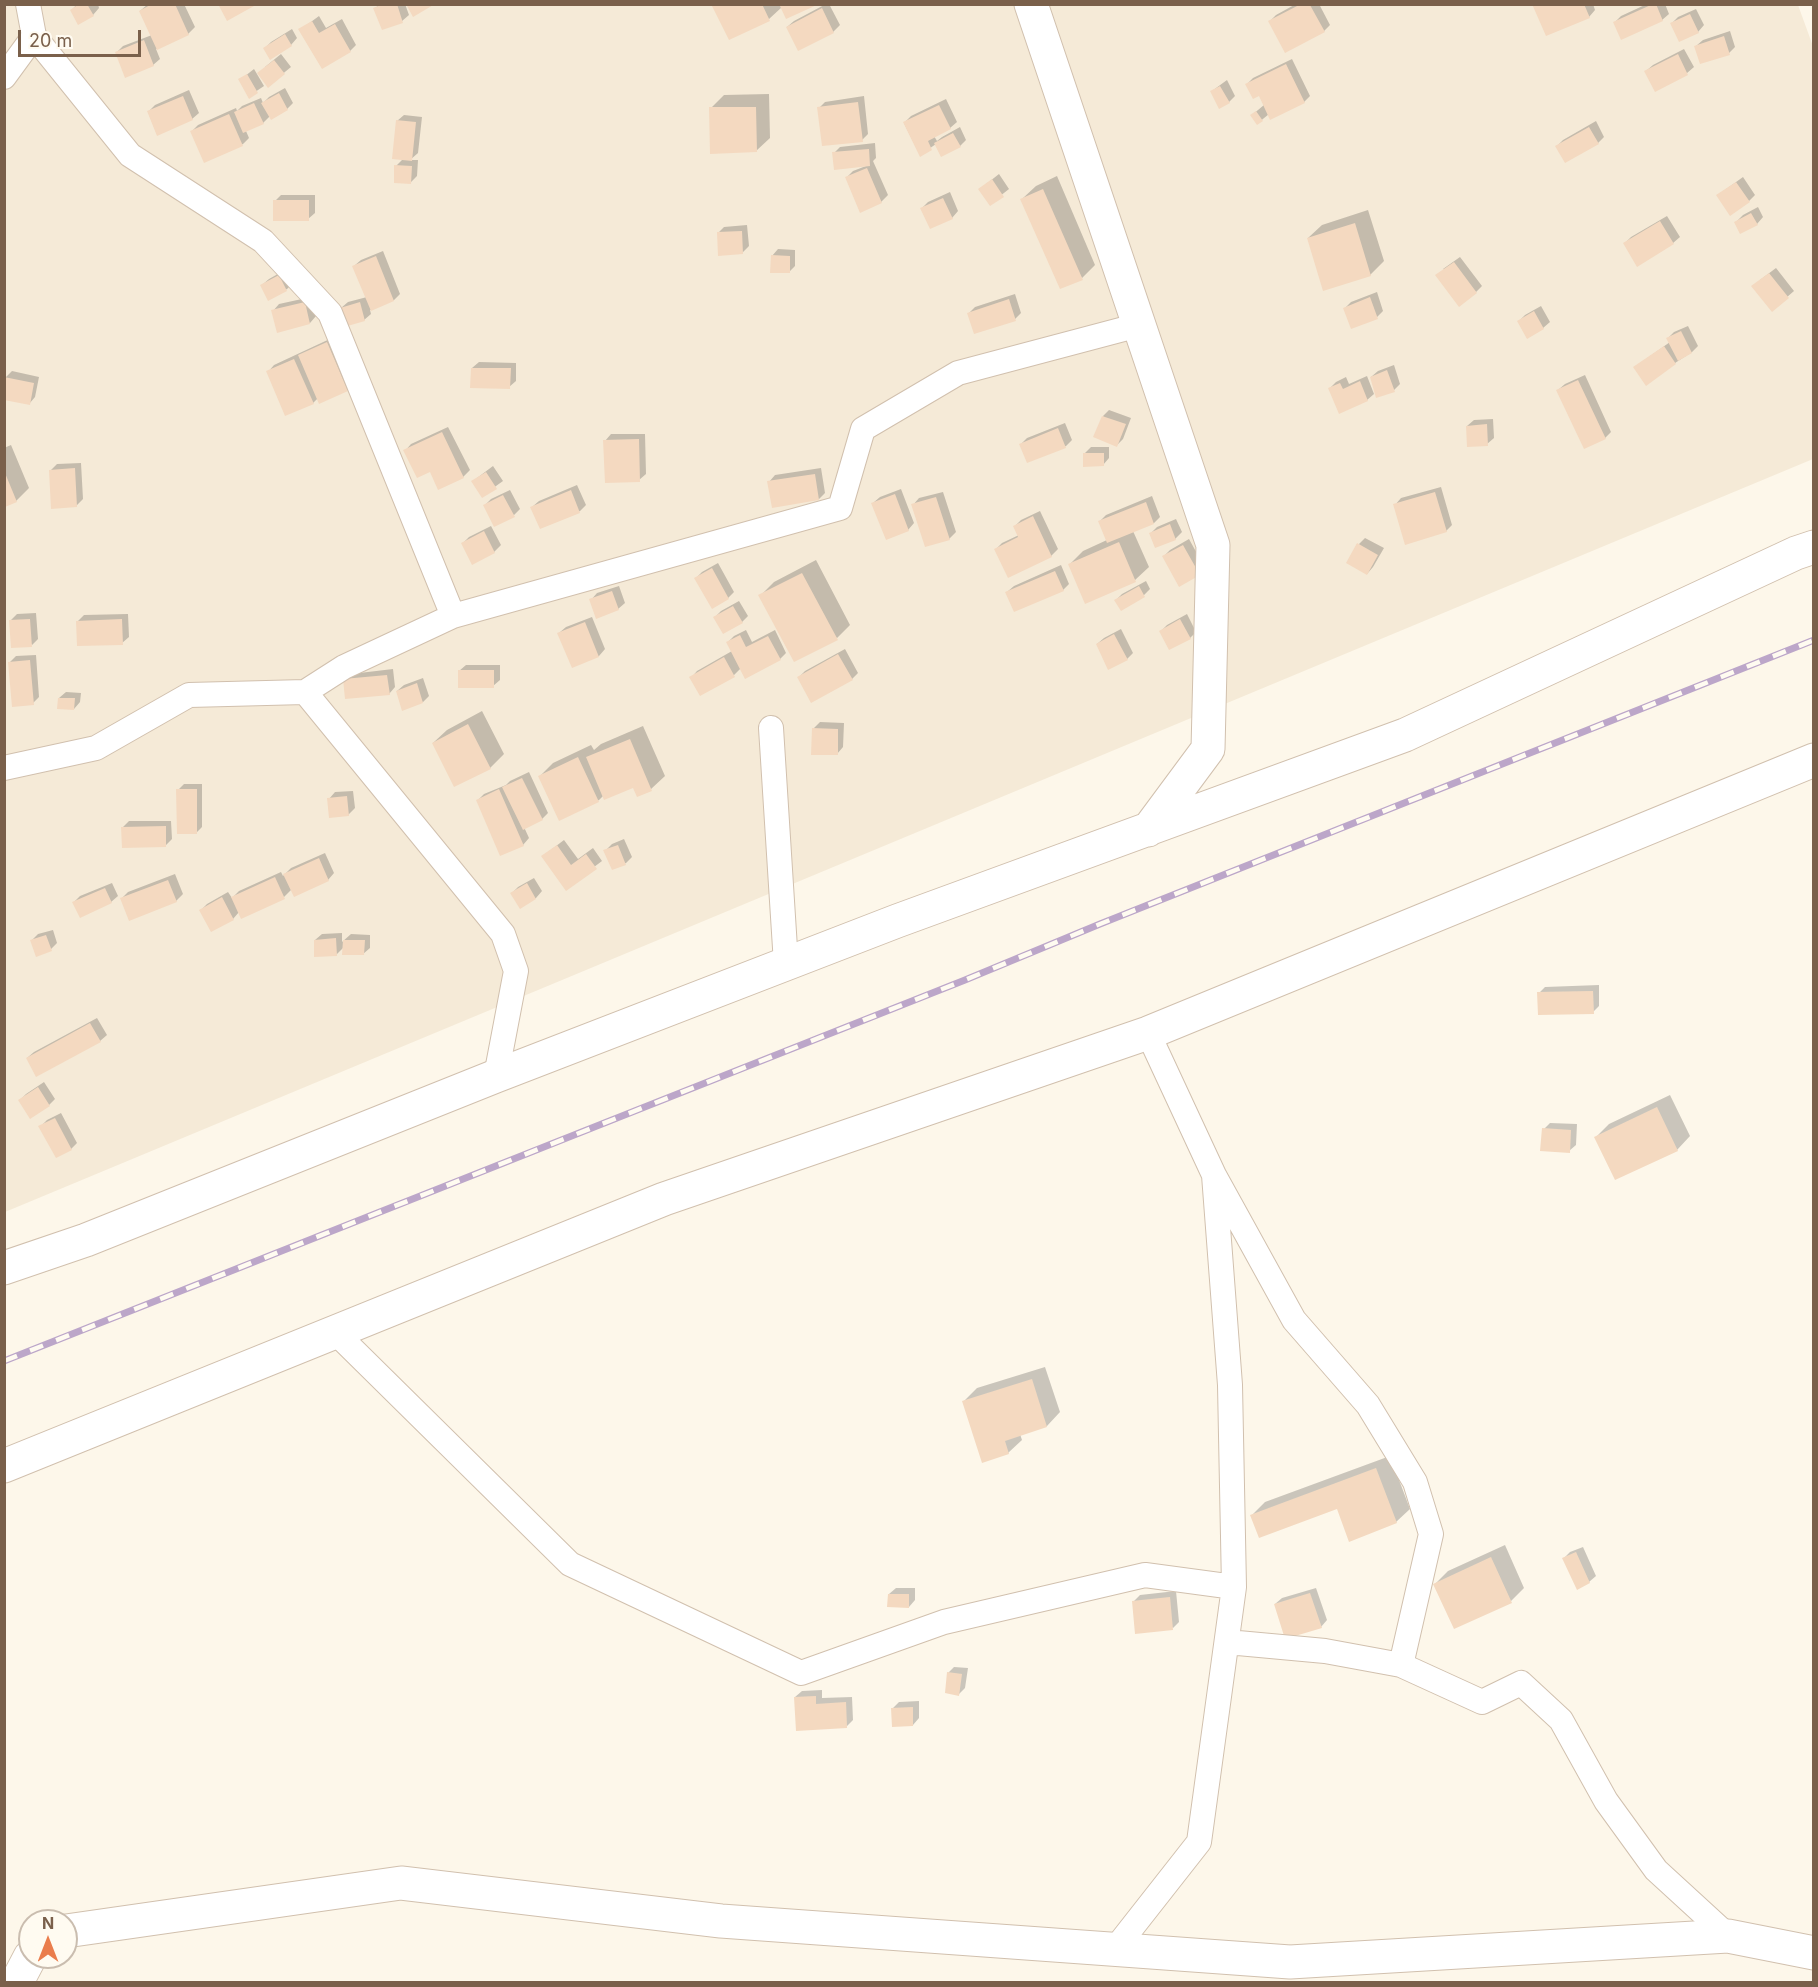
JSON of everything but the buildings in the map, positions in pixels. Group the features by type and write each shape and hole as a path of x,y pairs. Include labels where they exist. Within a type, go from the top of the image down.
{"street":[{"path":"1031,4 1213,545 1208,749 1148,830"},
{"path":"4,1268 86,1240 496,1076 897,921 1406,735 1796,553 1814,547"},
{"path":"4,1466 664,1199 1148,1033 1814,760"},
{"path":"78,1929 401,1883 721,1921 1290,1962 1728,1936 1814,1953"},
{"path":"14,1983 24,1969"}],"lane":[{"path":"28,4 34,36 130,155 263,241 330,313 453,616"},
{"path":"4,77 34,36"},
{"path":"4,768 96,748 189,695 305,692 344,667 453,616 840,508 863,429 958,373 1140,325"},
{"path":"305,692 503,934 516,971 496,1076"},
{"path":"771,728 786,964"},
{"path":"1148,1033 1214,1175 1294,1320 1368,1405 1415,1482 1431,1534 1401,1665"},
{"path":"1115,1949 1199,1842 1227,1642 1234,1587 1230,1385 1214,1175"},
{"path":"336,1332 570,1564 801,1673 944,1622 1145,1575 1234,1587"},
{"path":"1227,1642 1325,1651 1401,1665 1482,1702 1521,1683 1561,1720 1606,1801 1656,1870 1728,1936"}],"shaded area":[{"path":"5,5 1798,5 1814,49 1813,459 5,1212"}],"railway":[{"path":"4,1361 1814,640"}]}
